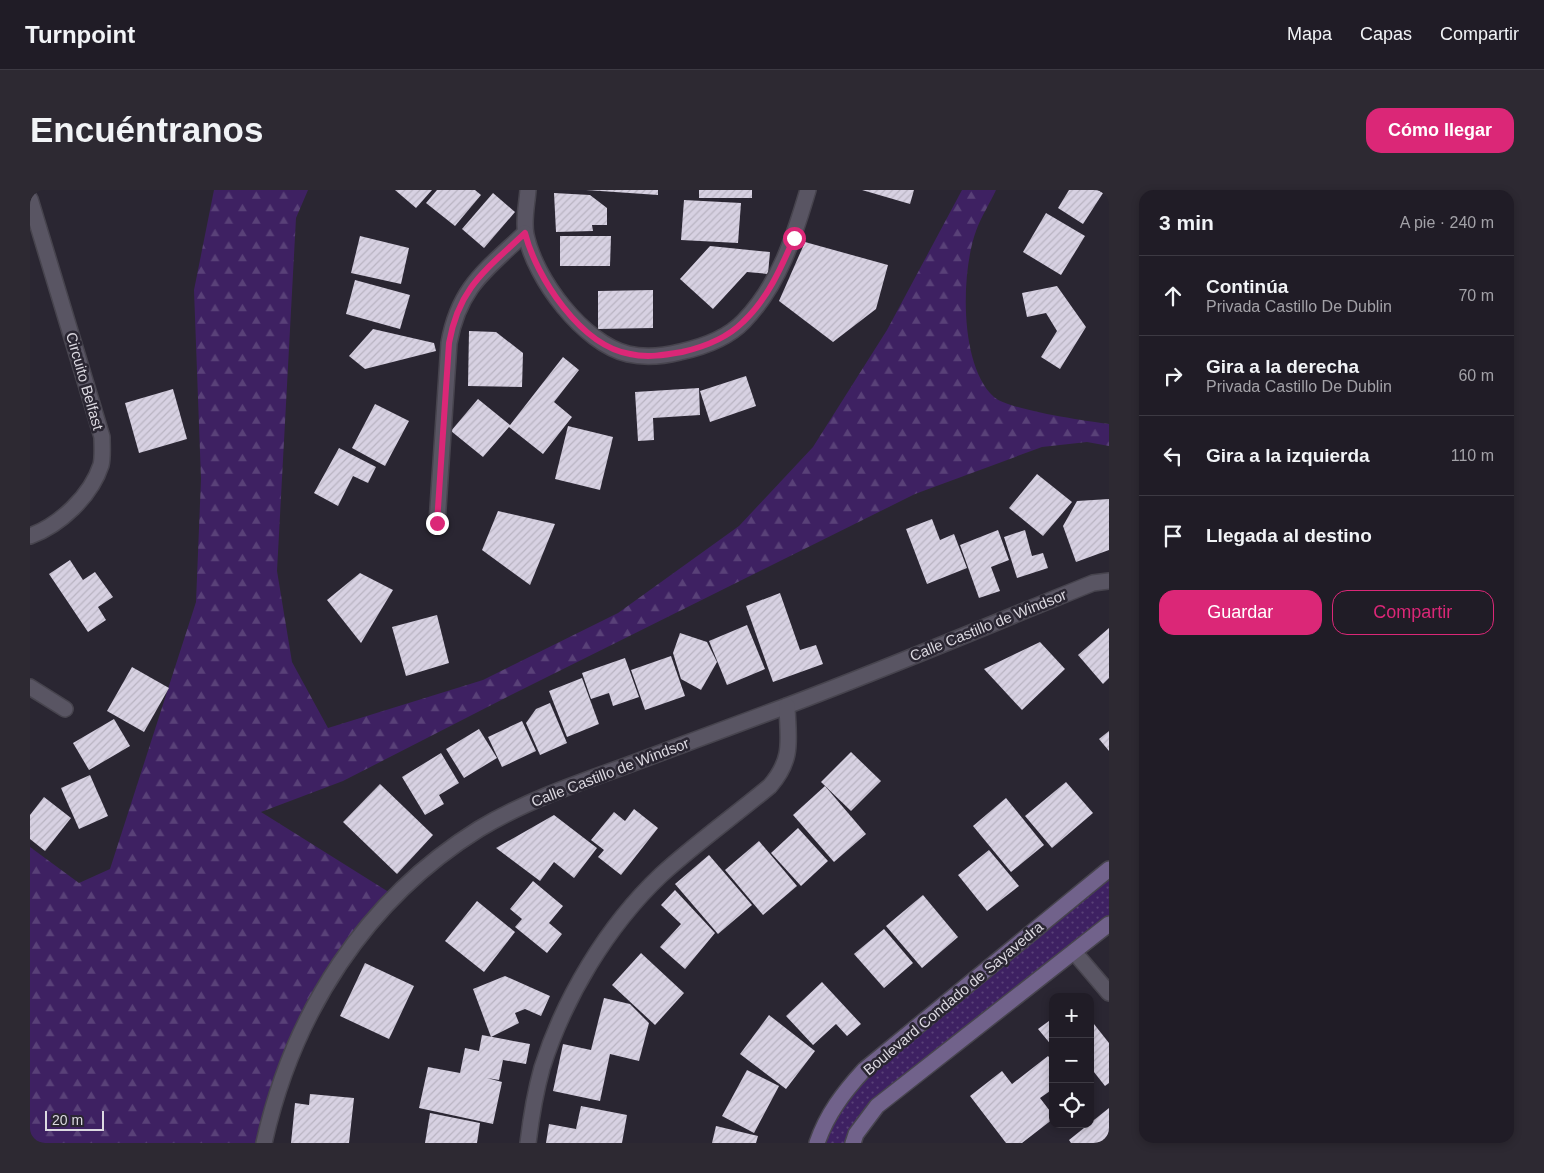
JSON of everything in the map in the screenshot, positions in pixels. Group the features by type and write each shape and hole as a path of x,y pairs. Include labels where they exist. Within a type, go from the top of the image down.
{"street":[{"path":"528,190 525,233 539,268 554,294 574,319 590,334 611,348 628,354 669,354 694,349 720,339 743,322 762,300 781,268 794,238 808,190"},
{"name":"Circuito Belfast","path":"30,199 102,438 101,463 93,485 78,502 56,520 30,536"},
{"path":"437,523 449,343 453,319 465,294 485,270 525,233"},
{"name":"Calle Castillo de Windsor","path":"264,1143 272,1106 307,1015 357,936 395,896 436,861 479,829 526,805 578,783 787,706 1092,583 1109,581"},
{"path":"30,687 64,709"},
{"path":"528,1143 542,1068 574,993 617,924 639,898 662,875 770,786 782,772 788,756 787,706"},
{"name":"Boulevard Condado de Sayavedra","path":"817,1143 838,1098 864,1070 1109,869"},
{"path":"852,1143 856,1134 878,1106 1109,924"},
{"path":"1074,953 1109,994"}],"green space":[{"path":"214,190 308,190 296,218 277,571 292,662 328,728 483,680 618,613 739,526 813,447 887,330 962,190 996,190 976,231 971,249 966,293 969,341 974,363 983,382 994,397 1002,402 1048,414 1109,424 1109,446 1087,442 1042,447 915,494 515,693 343,781 261,812 395,896 307,1015 264,1143 30,1143 30,847 79,883 110,869 196,602 201,479 194,290"},
{"path":"1109,869 1109,924 900,1087 853,1143 817,1143 838,1098"}],"building":[{"path":"395,190 432,190 416,208"},
{"path":"437,190 475,190 481,195 455,226 426,203"},
{"path":"586,190 658,190 658,195"},
{"path":"699,190 752,190 752,198 699,198"},
{"path":"862,190 914,190 910,204"},
{"path":"1069,190 1098,190 1103,193 1083,224 1058,208"},
{"path":"493,193 515,212 484,248 462,229"},
{"path":"554,193 590,195 607,208 607,225 592,225 593,231 556,232"},
{"path":"684,200 741,203 738,243 681,240"},
{"path":"1046,213 1085,236 1061,275 1023,252"},
{"path":"360,236 409,248 401,284 351,273"},
{"path":"560,236 611,236 610,266 560,266"},
{"path":"805,242 888,265 876,309 833,342 779,301"},
{"path":"710,246 770,252 768,274 747,272 713,309 680,279"},
{"path":"355,280 410,295 400,329 346,314"},
{"path":"1057,286 1086,327 1060,369 1041,357 1057,331 1046,313 1027,317 1022,293"},
{"path":"653,290 653,328 598,329 598,291"},
{"path":"373,329 434,343 436,351 365,369 349,356"},
{"path":"469,331 496,332 523,353 522,387 468,386"},
{"path":"563,357 579,370 554,402 572,417 543,454 509,427 483,457 451,431 478,399 510,425"},
{"path":"746,376 756,406 710,422 700,391"},
{"path":"699,388 700,415 653,418 654,440 638,441 635,392"},
{"path":"173,389 187,439 139,453 125,403"},
{"path":"375,404 409,421 385,466 352,448"},
{"path":"568,426 613,437 600,490 555,479"},
{"path":"339,448 376,467 368,483 353,476 338,506 314,493"},
{"path":"1037,474 1072,502 1043,536 1009,508"},
{"path":"1109,499 1109,550 1076,562 1063,526 1077,501"},
{"path":"498,511 555,524 530,585 482,550"},
{"path":"932,519 940,540 954,534 967,568 927,584 906,529"},
{"path":"998,530 1009,560 991,567 1000,591 979,598 960,545"},
{"path":"1025,530 1032,556 1043,553 1048,568 1017,578 1004,537"},
{"path":"70,560 83,580 95,572 113,597 98,607 106,620 88,632 49,574"},
{"path":"360,573 393,590 361,643 327,600"},
{"path":"780,593 800,650 816,645 823,664 773,682 746,606"},
{"path":"437,615 449,663 406,676 392,627"},
{"path":"747,625 765,669 727,685 709,641"},
{"path":"1109,628 1109,678 1103,684 1078,655"},
{"path":"680,633 707,642 717,662 701,690 681,679 673,653"},
{"path":"1040,642 1065,669 1022,710 984,669"},
{"path":"671,656 685,696 645,710 631,670"},
{"path":"625,658 639,697 613,706 609,693 591,699 582,673"},
{"path":"132,667 169,688 144,732 107,711"},
{"path":"582,678 599,724 567,737 549,691"},
{"path":"550,703 567,743 540,755 526,723 536,709"},
{"path":"114,719 130,746 89,770 73,743"},
{"path":"522,721 536,751 502,767 488,737"},
{"path":"479,729 497,758 464,778 446,749"},
{"path":"1109,731 1109,751 1099,739"},
{"path":"851,752 881,781 851,811 821,782"},
{"path":"441,753 459,783 439,795 444,804 425,815 402,777"},
{"path":"90,775 108,816 79,829 61,788"},
{"path":"1066,782 1093,813 1052,848 1025,816"},
{"path":"380,784 433,835 397,874 343,822"},
{"path":"825,786 866,834 834,862 793,815"},
{"path":"44,797 71,818 45,851 30,839 30,815"},
{"path":"1006,798 1044,845 1011,872 973,826"},
{"path":"634,809 658,828 621,875 598,857 604,850 591,840 614,812 625,821"},
{"path":"554,815 597,848 574,878 554,862 540,881 496,848"},
{"path":"798,828 828,861 801,886 771,853"},
{"path":"759,841 797,886 763,915 725,870"},
{"path":"989,850 1019,886 987,911 958,875"},
{"path":"709,855 752,905 718,934 675,884"},
{"path":"533,881 563,906 549,923 562,934 547,953 515,927 522,919 510,909"},
{"path":"675,890 715,933 685,969 660,947 681,924 661,905"},
{"path":"923,895 958,937 922,968 886,926"},
{"path":"477,901 515,932 484,972 445,941"},
{"path":"884,929 913,963 884,988 854,954"},
{"path":"641,953 684,993 655,1025 612,985"},
{"path":"365,963 414,986 389,1039 340,1016"},
{"path":"505,976 550,996 541,1016 525,1009 515,1013 519,1023 491,1037 473,989"},
{"path":"822,982 861,1024 847,1036 836,1024 813,1045 786,1016"},
{"path":"604,998 630,1004 649,1023 639,1061 610,1054 600,1101 553,1091 563,1044 591,1050"},
{"path":"769,1015 815,1051 786,1089 740,1054"},
{"path":"1049,1021 1049,1042 1038,1029"},
{"path":"1094,1024 1109,1043 1109,1083 1105,1086 1094,1072"},
{"path":"482,1035 530,1044 526,1064 503,1060 499,1080 487,1078 502,1082 493,1124 419,1108 428,1067 460,1073 465,1048 479,1051"},
{"path":"1048,1056 1049,1057 1049,1092 1040,1098 1049,1110 1049,1122 1022,1143 1006,1143 970,1096 1002,1071 1012,1084"},
{"path":"747,1070 779,1086 754,1133 722,1116"},
{"path":"310,1094 354,1098 349,1143 291,1143 295,1103 309,1105"},
{"path":"581,1106 627,1115 622,1143 546,1143 549,1124 576,1129"},
{"path":"1109,1108 1109,1143 1071,1143 1069,1140 1084,1128 1094,1128 1094,1120"},
{"path":"430,1113 480,1123 477,1143 425,1143"},
{"path":"716,1126 758,1136 756,1143 712,1143"}],"route":[{"path":"437,523 449,343 453,319 465,294 485,270 525,233 539,268 554,294 574,319 590,334 611,348 628,354 648,356 694,349 720,339 743,322 762,300 781,268 794,238"}]}
